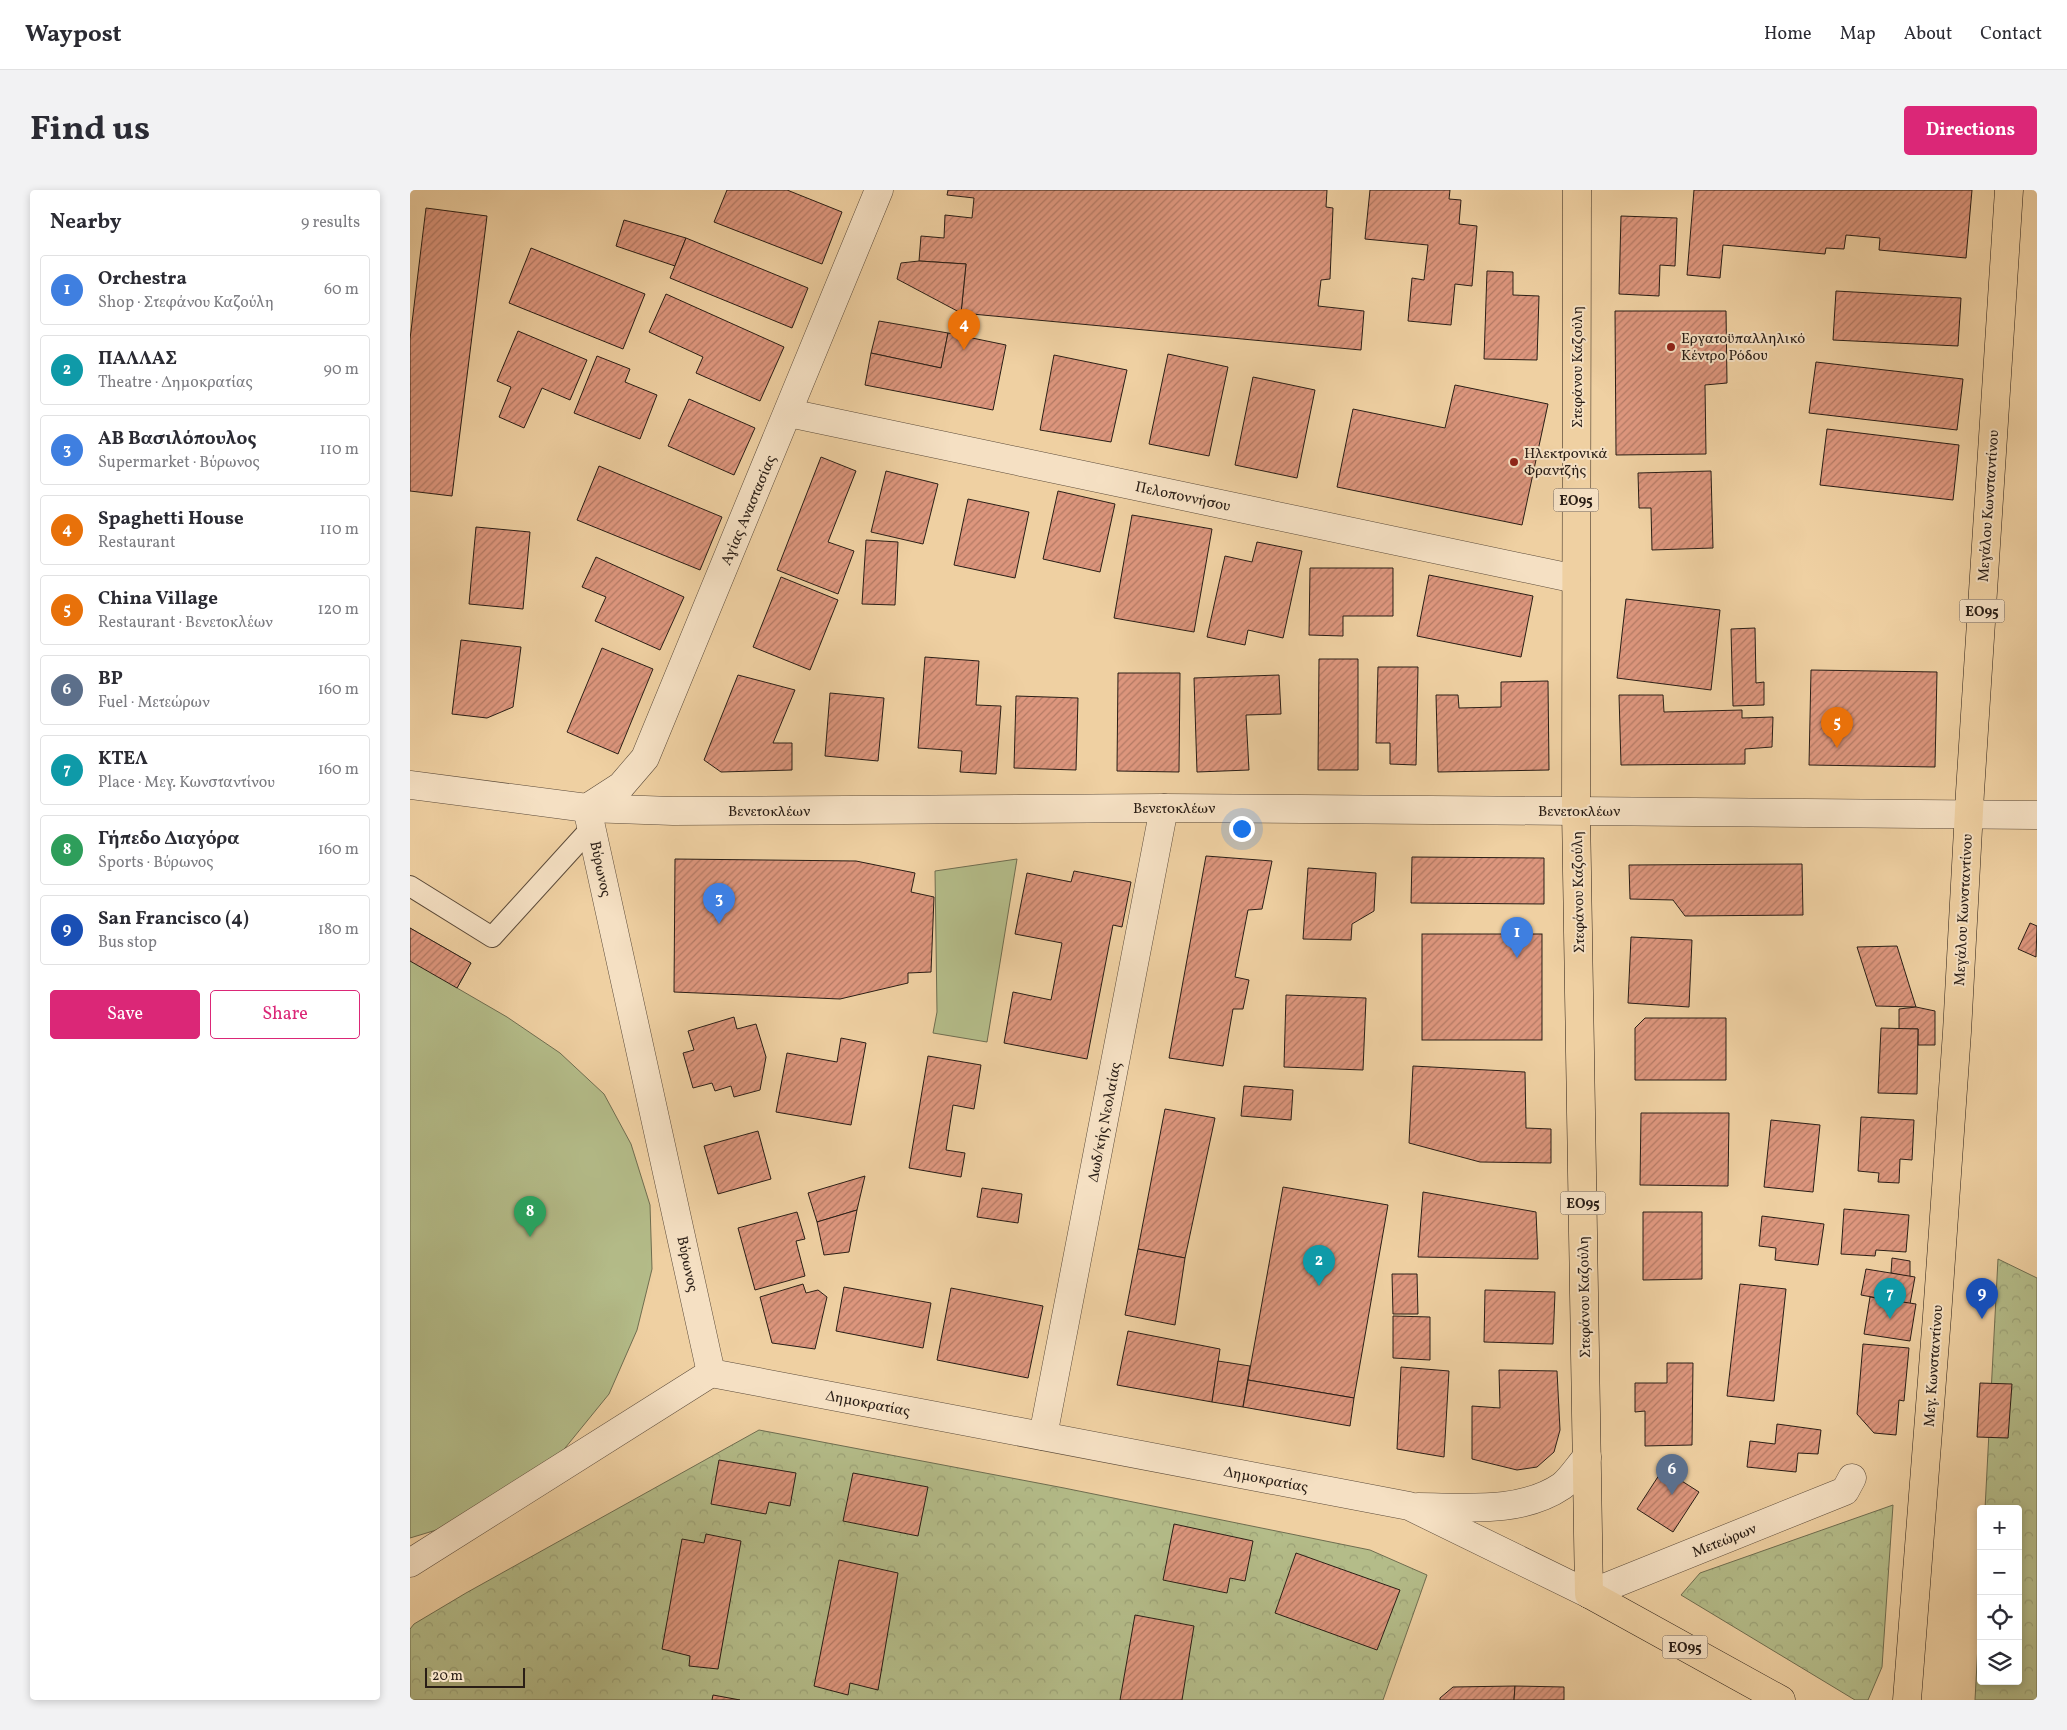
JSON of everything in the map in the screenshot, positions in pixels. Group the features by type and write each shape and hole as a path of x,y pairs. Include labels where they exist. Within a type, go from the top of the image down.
{"main road":[{"name":"Στεφάνου Καζούλη","path":"1577,190 1576,811 1589,1594"},
{"name":"Μεγάλου Κωνσταντίνου","path":"1957,1032 1969,813 2009,190"},
{"name":"Μεγ. Κωνσταντίνου","path":"1907,1700 1957,1032"},
{"name":"Δημοκρατίας","path":"1589,1594 1781,1700"}],"street":[{"name":"Αγίας Αναστασίας","path":"590,818 645,758 789,413 879,190"},
{"name":"Πελοποννήσου","path":"789,413 1576,579"},
{"name":"Βενετοκλέων","path":"410,785 590,818 683,811 1164,808 2037,815"},
{"name":"Δωδ/κής Νεολαίας","path":"1043,1436 1164,808"},
{"name":"Βύρωνος","path":"590,818 711,1372"},
{"name":"Δημοκρατίας","path":"711,1372 1409,1506 1589,1594"},
{"path":"410,1563 711,1372"},
{"path":"1409,1506 1486,1507 1515,1504 1541,1496 1562,1486 1587,1457"},
{"name":"Μετεώρων","path":"1589,1594 1845,1491 1852,1478"}],"lane":[{"path":"410,886 492,937 590,818"}],"green space":[{"path":"1017,859 987,1042 933,1033 937,1012 935,871"},
{"path":"410,928 471,963 457,988 507,1017 560,1053 604,1094 631,1144 650,1205 652,1269 637,1330 609,1394 561,1453 443,1528 410,1538"},
{"path":"1998,1259 2037,1278 2037,1700 1975,1700 1977,1663 1977,1685 2022,1685 2022,1505 1985,1505"},
{"path":"759,1430 1064,1488 1370,1550 1427,1575 1383,1700 410,1700 410,1629 414,1624 466,1593"},
{"path":"1893,1505 1882,1667 1868,1700 1855,1700 1681,1595 1700,1573"}],"building":[{"path":"727,190 787,190 842,212 822,264 714,222"},
{"path":"948,190 1327,190 1326,207 1333,208 1330,279 1321,280 1318,306 1364,311 1361,350 961,313 966,264 919,261 921,236 944,238 945,215 972,218 974,198 947,195"},
{"path":"1370,190 1450,190 1449,199 1461,200 1459,224 1477,226 1472,286 1455,284 1451,325 1408,321 1412,278 1424,280 1428,245 1365,239"},
{"path":"1694,190 1972,190 1966,258 1879,250 1880,238 1846,235 1844,249 1826,248 1825,254 1723,245 1720,278 1687,275"},
{"path":"426,208 487,216 452,496 410,491 410,339"},
{"path":"1621,216 1677,218 1675,266 1660,265 1659,296 1619,294"},
{"path":"624,220 686,238 675,266 616,246"},
{"path":"686,238 808,288 792,328 670,278"},
{"path":"531,248 645,294 623,349 509,303"},
{"path":"919,261 966,264 961,313 897,279 901,263"},
{"path":"1487,271 1513,272 1513,295 1539,296 1537,360 1484,359"},
{"path":"1836,291 1961,298 1958,346 1833,340"},
{"path":"666,294 784,347 760,401 696,373 703,357 649,332"},
{"name":"Εργατοϋπαλληλικό Κέντρο Ρόδου","path":"1615,311 1726,311 1727,383 1705,385 1706,454 1616,455"},
{"path":"879,321 948,333 941,368 871,353"},
{"path":"518,331 587,360 570,400 542,388 524,428 499,417 511,387 497,381"},
{"path":"948,333 1006,345 993,410 865,385 871,353 941,368"},
{"path":"1168,354 1228,367 1209,456 1149,444"},
{"path":"1054,355 1127,370 1111,442 1040,430"},
{"path":"597,356 630,369 625,382 657,395 640,439 574,413"},
{"path":"1816,362 1963,379 1957,430 1809,413"},
{"path":"1253,377 1315,390 1297,478 1235,465"},
{"path":"1455,385 1548,404 1522,525 1337,487 1353,409 1445,428"},
{"path":"689,399 755,428 734,475 668,446"},
{"path":"1827,429 1959,445 1953,500 1820,485"},
{"path":"821,457 856,471 828,542 854,551 838,594 777,570"},
{"path":"599,466 722,517 700,570 577,520"},
{"path":"886,471 938,484 923,544 871,532"},
{"path":"1711,471 1713,548 1652,550 1651,508 1639,508 1638,473"},
{"path":"1058,491 1115,504 1100,572 1043,559"},
{"path":"968,499 1029,512 1015,578 954,565"},
{"path":"1132,515 1212,529 1194,632 1114,618"},
{"path":"476,527 530,532 523,609 469,604"},
{"path":"866,540 898,542 895,605 862,604"},
{"path":"1257,542 1302,551 1283,638 1248,630 1245,645 1207,637 1225,556 1252,562"},
{"path":"596,557 684,597 660,650 595,621 606,597 582,587"},
{"path":"1310,568 1393,568 1393,616 1343,616 1343,636 1309,635"},
{"path":"1429,575 1533,596 1521,657 1417,636"},
{"path":"781,577 838,600 810,670 753,647"},
{"path":"1626,599 1720,610 1711,690 1617,678"},
{"path":"1755,628 1756,683 1764,682 1764,705 1733,706 1731,629"},
{"path":"461,640 521,647 513,707 487,718 452,714"},
{"path":"602,648 653,669 618,754 567,732"},
{"path":"925,657 979,661 976,705 1001,706 996,774 960,772 962,751 918,748"},
{"path":"1319,659 1358,659 1358,770 1318,770"},
{"path":"1378,667 1418,667 1416,765 1390,764 1390,743 1376,743"},
{"path":"1811,670 1937,672 1935,767 1809,765"},
{"path":"1118,673 1180,673 1179,772 1117,771"},
{"path":"738,675 795,690 773,743 792,743 792,770 721,772 704,760"},
{"path":"1279,675 1281,714 1246,715 1249,770 1197,772 1194,678"},
{"path":"1548,681 1549,770 1438,772 1436,695 1458,695 1459,708 1501,707 1501,682"},
{"path":"830,693 884,698 878,761 825,756"},
{"path":"1619,695 1663,695 1664,712 1742,710 1742,718 1773,717 1772,747 1745,749 1745,764 1621,765"},
{"path":"1016,696 1078,698 1076,770 1014,768"},
{"path":"1206,856 1272,861 1262,909 1248,910 1235,977 1249,980 1243,1009 1233,1009 1223,1066 1169,1058"},
{"path":"1412,857 1544,858 1544,904 1411,903"},
{"path":"675,859 856,861 915,873 911,892 934,897 931,972 908,973 908,983 840,999 674,992"},
{"path":"1802,864 1803,915 1685,916 1673,900 1630,899 1629,865"},
{"path":"1308,868 1376,873 1374,911 1352,924 1351,940 1303,939"},
{"path":"1074,871 1131,882 1122,927 1113,925 1087,1059 1004,1043 1013,992 1051,1000 1062,943 1015,934 1027,873 1071,882"},
{"path":"2030,923 2037,926 2036,957 2018,949"},
{"path":"410,928 471,963 457,988 410,961"},
{"path":"1422,934 1542,934 1542,1040 1422,1040"},
{"path":"1631,937 1692,940 1689,1007 1628,1003"},
{"path":"1897,946 1916,1007 1876,1006 1857,947"},
{"path":"1286,995 1366,998 1363,1070 1284,1067"},
{"path":"1916,1007 1935,1011 1935,1045 1918,1045 1918,1029 1899,1029 1899,1009"},
{"path":"734,1017 737,1029 756,1024 766,1057 760,1090 734,1097 731,1086 715,1091 712,1083 693,1088 683,1053 694,1050 688,1031"},
{"path":"1645,1018 1726,1018 1726,1080 1635,1080 1635,1028"},
{"path":"1881,1028 1918,1029 1917,1094 1878,1093"},
{"path":"841,1038 866,1043 851,1125 776,1112 787,1053 837,1062"},
{"path":"928,1056 981,1065 974,1109 953,1105 946,1150 965,1153 961,1177 909,1168"},
{"path":"1413,1066 1525,1072 1526,1128 1551,1129 1551,1163 1480,1162 1409,1143"},
{"path":"1244,1086 1293,1090 1291,1120 1241,1116"},
{"path":"1165,1109 1215,1118 1185,1258 1138,1249"},
{"path":"1641,1113 1729,1113 1728,1186 1640,1185"},
{"path":"1861,1117 1914,1120 1912,1160 1900,1159 1899,1183 1878,1182 1879,1173 1858,1171"},
{"path":"1771,1120 1820,1125 1813,1192 1764,1187"},
{"path":"758,1131 771,1179 718,1194 704,1146"},
{"path":"865,1176 857,1210 817,1222 808,1193"},
{"path":"1283,1187 1388,1205 1354,1398 1248,1380"},
{"path":"982,1188 1022,1194 1018,1223 977,1217"},
{"path":"1423,1192 1536,1212 1538,1259 1418,1257"},
{"path":"1844,1209 1909,1215 1906,1252 1876,1250 1875,1256 1841,1254"},
{"path":"857,1210 849,1252 824,1255 817,1222"},
{"path":"797,1212 805,1239 796,1241 805,1276 755,1290 738,1228"},
{"path":"1643,1212 1702,1212 1702,1279 1643,1280"},
{"path":"1762,1216 1824,1224 1818,1265 1775,1260 1776,1248 1759,1246"},
{"path":"1138,1249 1185,1258 1175,1325 1125,1315"},
{"path":"1892,1258 1910,1261 1910,1277 1891,1273"},
{"path":"1866,1269 1915,1277 1910,1304 1861,1295"},
{"path":"1392,1274 1417,1274 1418,1314 1393,1314"},
{"path":"803,1284 806,1293 818,1290 827,1297 815,1349 772,1343 760,1297"},
{"path":"1740,1284 1786,1289 1774,1401 1727,1396"},
{"path":"844,1287 931,1303 923,1348 836,1331"},
{"path":"951,1288 1043,1306 1028,1378 937,1360"},
{"path":"1485,1290 1555,1292 1553,1344 1484,1342"},
{"path":"1870,1297 1916,1304 1910,1341 1864,1334"},
{"path":"1393,1316 1430,1317 1430,1360 1393,1358"},
{"path":"1128,1331 1220,1349 1212,1402 1117,1385"},
{"path":"1863,1344 1909,1348 1904,1401 1899,1400 1896,1435 1874,1433 1857,1414"},
{"path":"1218,1361 1250,1366 1243,1407 1212,1402"},
{"path":"1667,1363 1693,1363 1692,1445 1645,1446 1645,1411 1635,1412 1635,1383 1667,1383"},
{"path":"1401,1367 1449,1371 1444,1457 1397,1449"},
{"path":"1499,1370 1557,1371 1560,1430 1554,1452 1537,1467 1517,1470 1472,1459 1472,1406 1500,1408"},
{"path":"1248,1380 1354,1398 1350,1426 1243,1407"},
{"path":"1980,1383 2012,1384 2008,1438 1977,1437"},
{"path":"1777,1424 1821,1430 1818,1454 1798,1453 1796,1472 1747,1467 1750,1441 1775,1444"},
{"path":"719,1460 796,1473 790,1506 769,1502 766,1514 711,1504"},
{"path":"1663,1469 1699,1492 1673,1532 1637,1509"},
{"path":"853,1473 928,1487 918,1536 843,1521"},
{"path":"1174,1524 1253,1541 1245,1581 1230,1578 1227,1593 1163,1580"},
{"path":"706,1534 741,1541 718,1669 689,1666 690,1656 662,1649 682,1539 704,1543"},
{"path":"1296,1553 1400,1590 1377,1650 1275,1613"},
{"path":"839,1560 898,1573 878,1690 850,1683 848,1695 814,1686"},
{"path":"1135,1615 1194,1626 1182,1700 1120,1700"},
{"path":"1515,1686 1514,1700 1440,1700 1453,1687"},
{"path":"1515,1686 1564,1687 1564,1700 1514,1700"},
{"path":"713,1695 740,1700 712,1700"}],"place":[{"name":"Εργατοϋπαλληλικό Κέντρο Ρόδου","path":"1671,347"},
{"name":"Spaghetti House","path":"964,350"},
{"name":"Ηλεκτρονικά Φραντζής","path":"1514,462"},
{"name":"China Village","path":"1837,748"},
{"name":"AB Βασιλόπουλος","path":"719,924"},
{"name":"Orchestra","path":"1517,958"},
{"name":"Γήπεδο Διαγόρα","path":"530,1237"},
{"name":"ΠΑΛΛΑΣ","path":"1319,1286"},
{"name":"ΚΤΕΛ","path":"1890,1319"},
{"name":"San Francisco (4)","path":"1982,1319"},
{"name":"BP","path":"1672,1495"}]}
